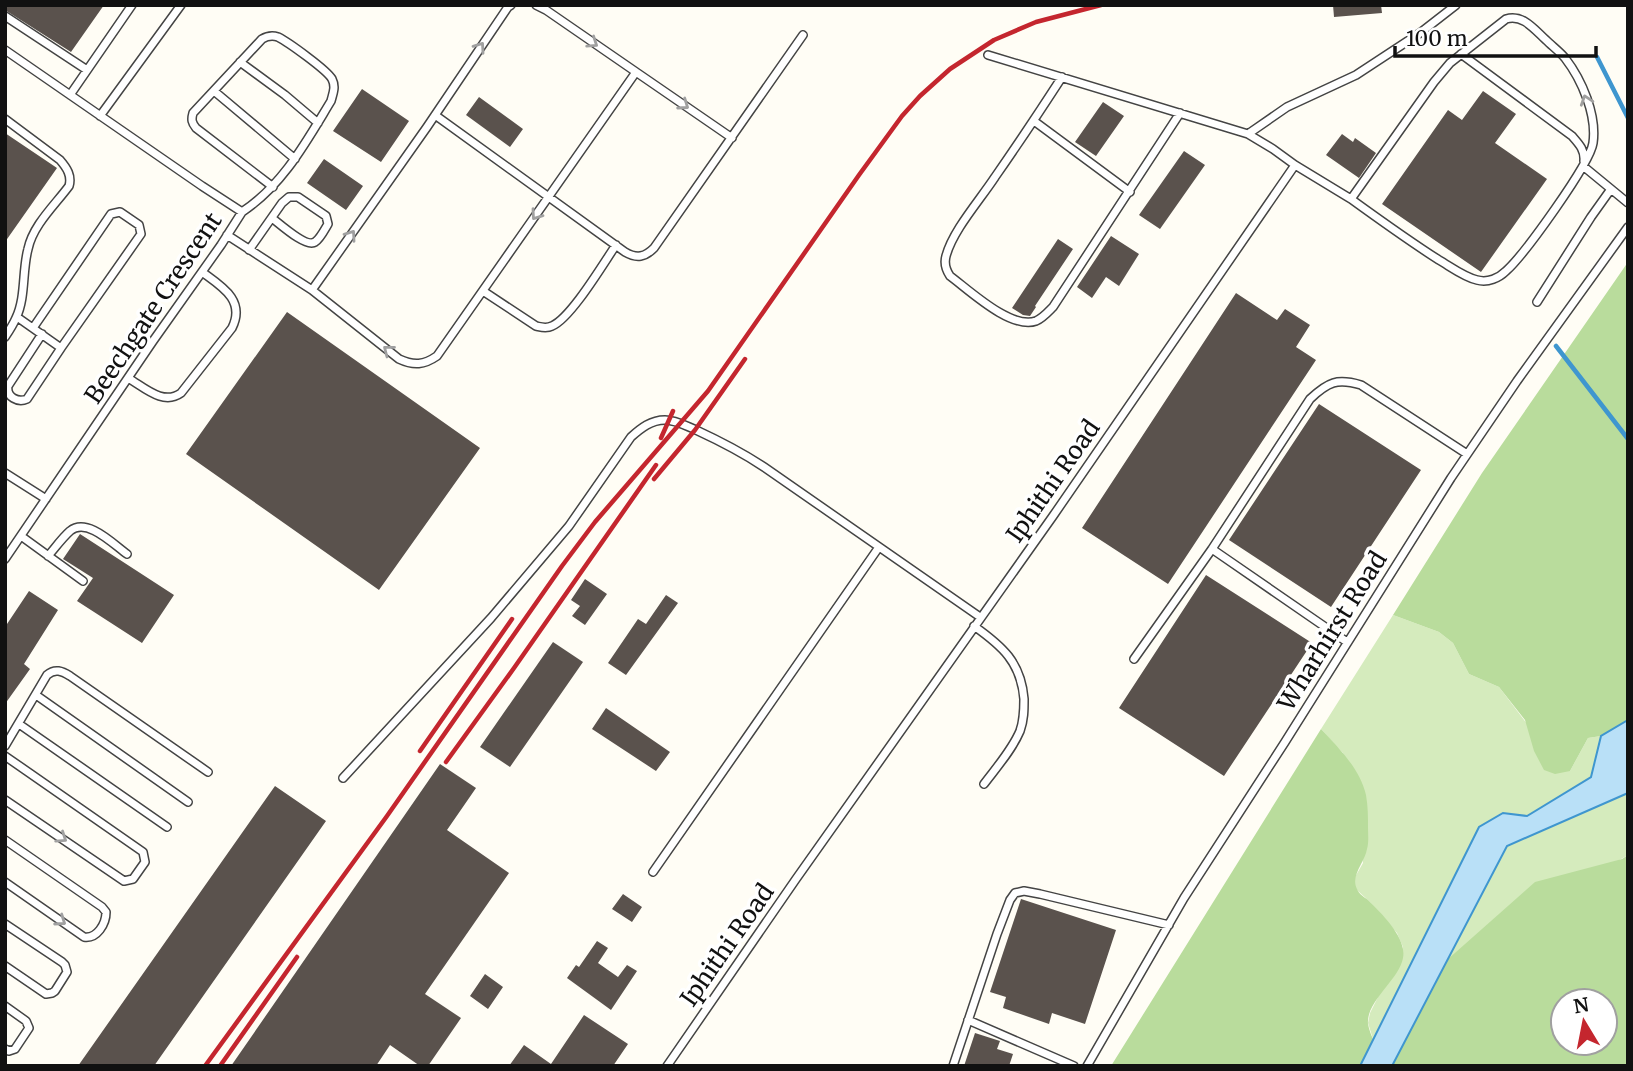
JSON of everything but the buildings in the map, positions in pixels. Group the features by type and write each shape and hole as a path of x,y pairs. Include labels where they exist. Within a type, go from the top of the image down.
{"lane":[{"path":"70,95 132,5"},
{"path":"100,116 181,5"},
{"path":"312,290 511,5"},
{"path":"536,5 732,138"},
{"path":"1248,134 1287,107 1356,75 1420,33 1456,5"},
{"path":"5,16 87,70"},
{"path":"988,55 1248,134 1351,199 1418,247 1477,281 1495,279 1506,272 1525,251 1583,166 1593,145 1593,130 1584,94 1574,71 1563,56 1531,26 1520,18 1506,19 1461,54 1434,82 1351,199"},
{"path":"435,115 631,255 639,257 647,254 803,35"},
{"path":"242,212 259,201 272,187 295,159 331,101 334,90 334,82 320,67 274,36 262,39 193,113 192,118 193,124 272,187"},
{"name":"Beechgate Crescent","path":"5,50 242,212 5,559"},
{"path":"1461,54 1572,136 1580,144 1584,156 1583,166"},
{"path":"240,62 318,123"},
{"path":"227,235 312,290 399,359 414,365 429,362 438,356 636,72"},
{"path":"1062,77 969,213 945,260 950,276 1008,317 1023,322 1036,321 1053,307 1180,113"},
{"path":"214,91 295,159"},
{"path":"5,119 61,160 71,181 32,237 17,317 5,337"},
{"path":"1034,121 1129,192"},
{"name":"Iphithi Road","path":"667,1066 1053,516 1295,165"},
{"path":"1583,166 1628,203"},
{"path":"1537,302 1611,189"},
{"path":"249,250 272,218 286,199 298,197 326,216 328,224 316,241 310,243 302,241 272,218"},
{"path":"33,328 110,214 120,212 139,225 141,234 27,399 20,401 9,394 7,389 42,334"},
{"name":"Wharhirst Road","path":"1087,1066 1184,898 1467,454 1628,227"},
{"path":"483,291 536,326 552,326 572,308 617,245"},
{"path":"128,378 158,396 176,396 232,328 237,312 230,294 202,272"},
{"path":"17,317 61,348"},
{"path":"1134,659 1212,549 1310,399 1319,391 1336,382 1348,381 1361,386 1467,454"},
{"path":"343,778 434,680 569,526 631,437 643,426 654,421 681,423 732,446 980,617"},
{"path":"5,473 46,499"},
{"path":"48,556 70,530 82,526 93,530 127,554"},
{"path":"20,536 83,581"},
{"path":"653,872 879,547"},
{"path":"1212,549 1347,642"},
{"path":"974,626 998,643 1015,666 1021,679 1024,707 1024,717 1017,736 984,785"},
{"path":"5,746 50,673 58,670 208,772"},
{"path":"36,695 188,802"},
{"path":"19,724 167,827"},
{"path":"5,755 143,852 145,862 133,879 124,881 5,800"},
{"path":"5,840 102,907 106,918 97,934 90,938 84,937 5,882"},
{"path":"953,1066 997,934 1015,893 1024,891 1040,894 1169,925"},
{"path":"5,924 65,965 68,972 55,991 46,994 5,966"},
{"path":"5,1006 26,1021 29,1028 15,1049 5,1049"},
{"path":"968,1020 1074,1066"}],"green space":[{"path":"1628,262 1628,720 1601,736 1588,738 1570,771 1555,774 1544,770 1534,751 1525,720 1499,687 1469,674 1453,643 1439,632 1393,615 1482,473"},
{"path":"1393,615 1439,632 1453,643 1469,674 1499,687 1528,725 1570,771 1588,738 1601,736 1591,777 1527,816 1503,813 1479,827 1373,1039 1368,1023 1370,1013 1403,947 1397,933 1355,887 1355,877 1363,863 1343,753 1321,729"},
{"path":"1321,729 1354,768 1366,795 1368,844 1355,884 1360,894 1392,927 1403,950 1403,958 1396,974 1377,999 1369,1015 1368,1024 1373,1039 1360,1066 1111,1066"},
{"path":"1628,793 1628,855 1447,960 1507,846"},
{"path":"1628,855 1628,1066 1392,1066 1447,960 1535,882 1622,859"}],"water":[{"path":"1628,720 1628,793 1507,846 1392,1066 1360,1066 1479,827 1503,813 1527,816 1591,777 1601,736"}],"waterway":[{"path":"1597,57 1628,118"},
{"path":"1556,346 1628,439"}],"railway":[{"path":"205,1066 387,816 562,566 595,522 708,391 902,116 950,69 994,40 1036,22 1101,5"},
{"path":"654,479 695,430 745,359"},
{"path":"661,438 673,411"},
{"path":"446,762 656,465"},
{"path":"420,751 512,619"},
{"path":"220,1066 297,957"}]}
